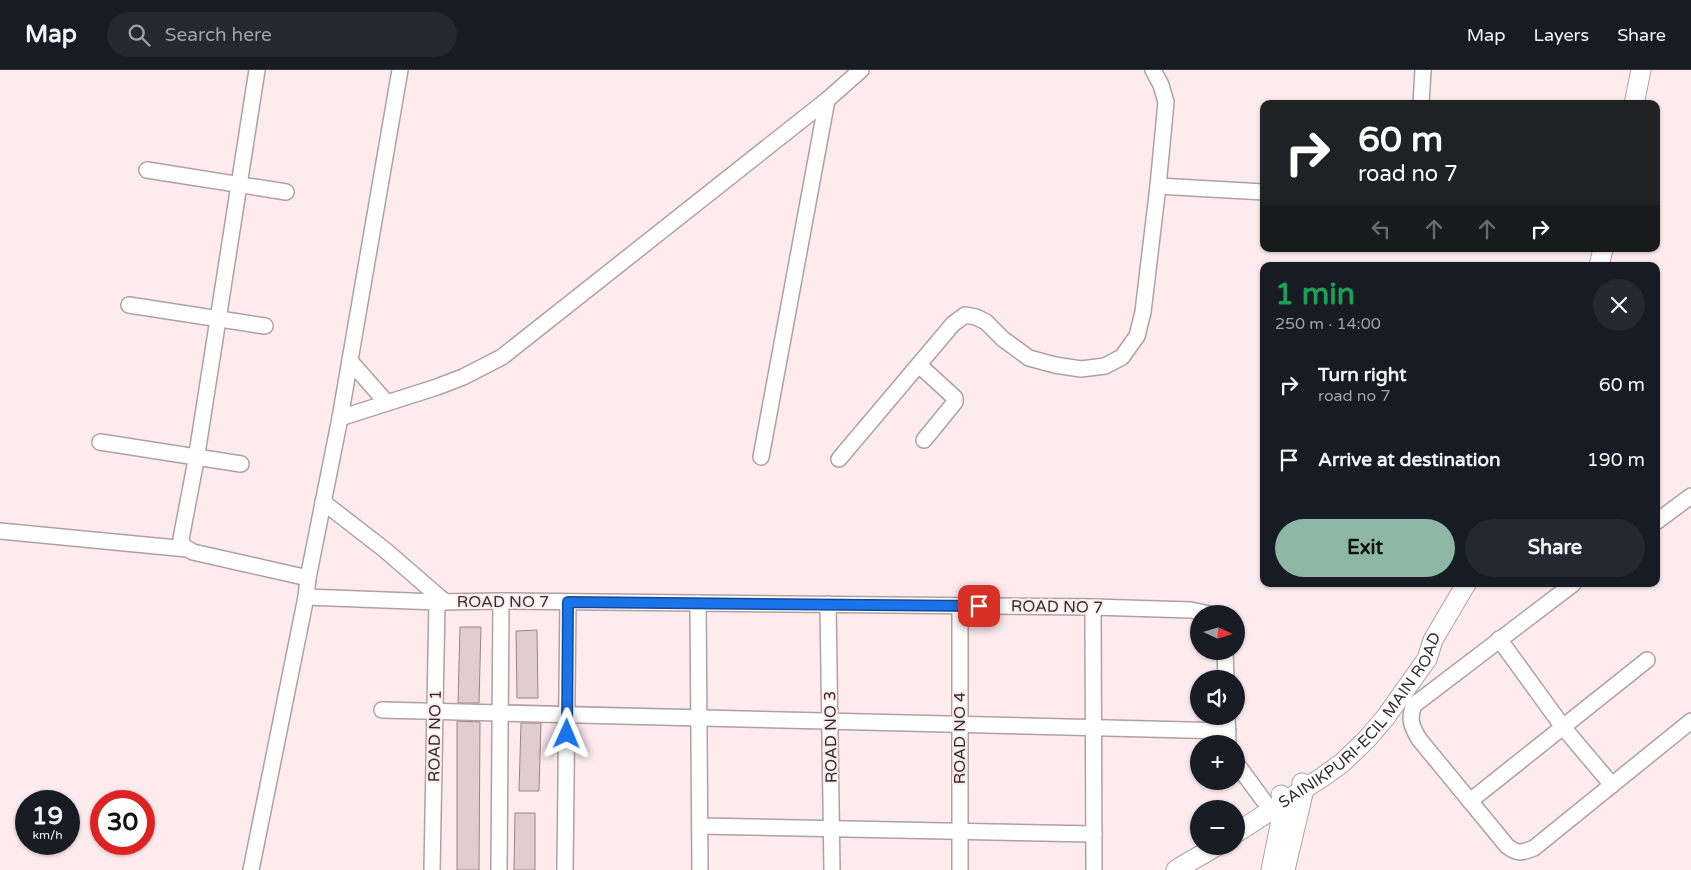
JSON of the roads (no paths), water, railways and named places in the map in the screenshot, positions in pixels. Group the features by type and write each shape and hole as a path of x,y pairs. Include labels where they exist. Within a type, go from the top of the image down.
{"main road":[{"path":"1635,100 1641,70"},
{"name":"SAINIKPURI-ECIL MAIN ROAD","path":"1245,815 1302,783 1357,732 1393,690 1424,643 1433,640 1464,587"},
{"path":"1285,870 1302,783"},
{"path":"1271,870 1276,798"},
{"name":"SAINIKPURI-ECIL MAIN ROAD","path":"1245,825 1276,798"},
{"path":"1176,870 1193,855"}],"street":[{"path":"257,70 197,457 181,539 183,546 193,552 308,578"},
{"path":"250,870 306,598 308,578 340,418 400,70"},
{"path":"340,418 462,377 502,357 827,100 861,70"},
{"path":"838,459 953,324 965,315 976,316 986,322 1003,339 1029,358 1055,365 1081,369 1105,366 1122,357 1136,336 1143,312 1158,186 1166,102 1164,93 1152,70"},
{"path":"1164,93 1168,70"},
{"path":"1421,100 1423,70"},
{"path":"761,457 827,100"},
{"path":"147,170 286,192"},
{"path":"1158,186 1260,192"},
{"path":"129,305 265,326"},
{"path":"350,361 387,403"},
{"path":"918,365 955,398 955,402 924,440"},
{"path":"100,442 240,464"},
{"path":"1660,519 1691,496"},
{"path":"323,502 385,550 441,602"},
{"path":"0,532 187,549"},
{"name":"SAINIKPURI-ECIL MAIN ROAD","path":"1570,587 1414,705 1410,717 1411,723 1419,739 1506,846 1514,852 1522,853 1534,848 1612,785"},
{"name":"ROAD NO 7","path":"306,598 441,602 828,604 1190,610"},
{"path":"499,870 500,601"},
{"name":"ROAD NO 1","path":"432,870 441,602"},
{"path":"565,870 568,602"},
{"path":"698,603 700,870"},
{"name":"ROAD NO 3","path":"828,604 832,870"},
{"name":"ROAD NO 4","path":"960,606 960,870"},
{"path":"1093,607 1094,870"},
{"path":"1499,639 1563,727 1612,785 1691,721"},
{"path":"1470,801 1647,660"},
{"path":"382,710 1228,730"},
{"path":"1245,770 1276,798"},
{"path":"700,826 1094,834"}]}
